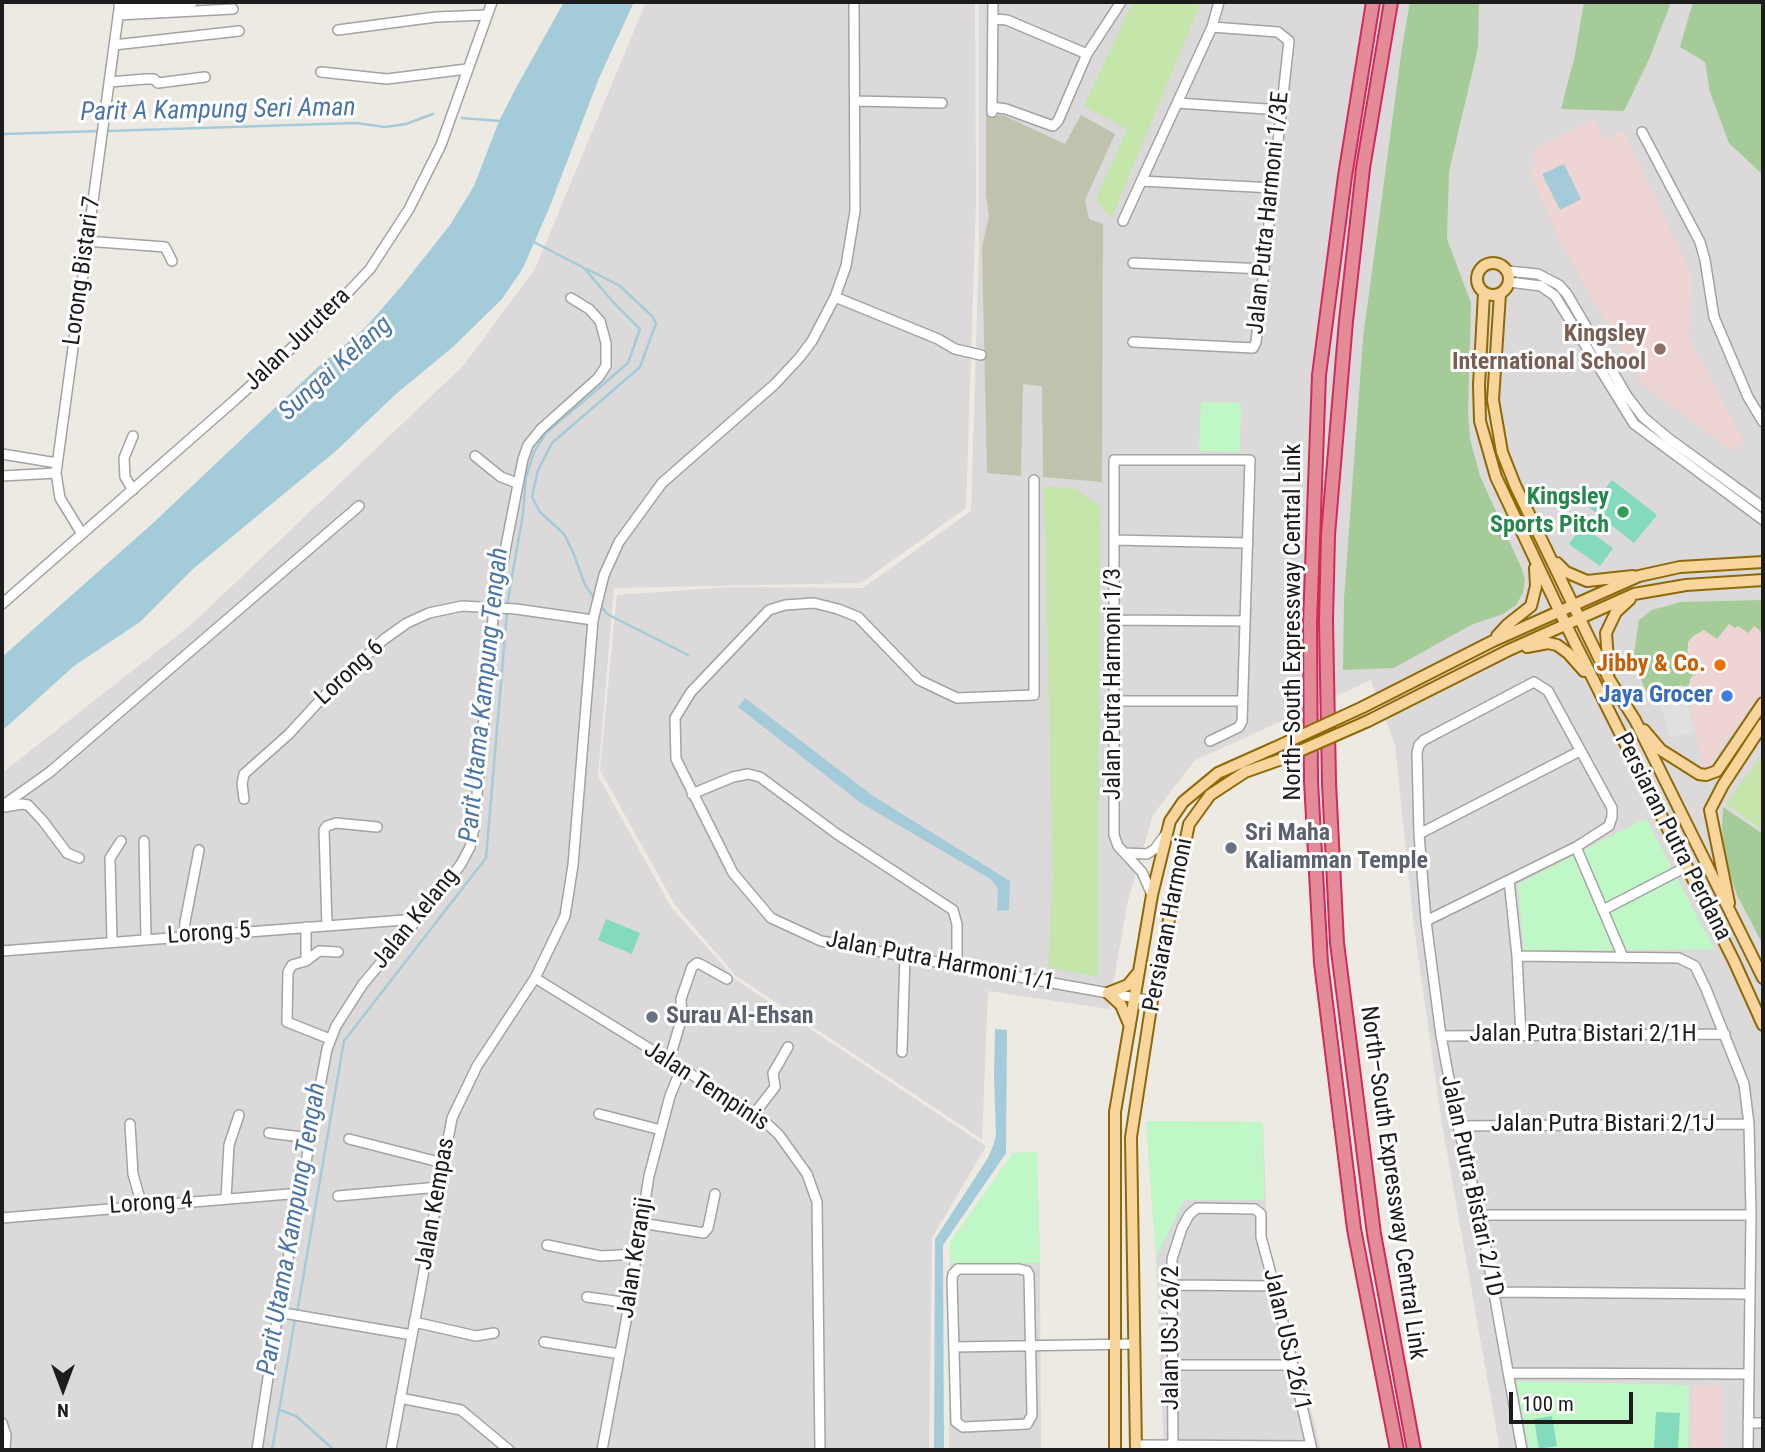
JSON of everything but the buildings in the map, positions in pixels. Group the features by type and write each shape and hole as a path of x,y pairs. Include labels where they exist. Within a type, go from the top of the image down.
{"highway":[{"name":"North–South Expressway Central Link","path":"1373,2 1319,375 1310,623 1311,768 1321,963 1354,1229 1397,1450"},
{"name":"North–South Expressway Central Link","path":"1391,2 1363,168 1346,321 1335,447 1325,621 1336,943 1374,1234 1414,1450"}],"main road":[{"path":"1493,263 1501,265 1508,276 1500,294 1484,293 1477,278 1481,268 1493,263"},
{"name":"Persiaran Putra Perdana","path":"1484,293 1479,385 1480,421 1496,477 1763,1025"},
{"name":"Persiaran Putra Perdana","path":"1500,294 1493,400 1499,439 1515,485 1609,678 1635,720 1763,978"},
{"path":"1550,556 1566,572 1587,581 1639,576 1680,567 1763,562"},
{"path":"1493,641 1507,625 1531,606 1536,586 1534,558"},
{"name":"Persiaran Harmoni","path":"1115,1450 1115,1112 1152,895 1170,821 1183,802 1218,773 1363,707 1493,641 1639,576"},
{"path":"1609,678 1606,633 1616,612 1634,594 1686,585 1763,583"},
{"name":"Persiaran Harmoni","path":"1136,1448 1131,1136 1152,1002 1189,824 1210,795 1244,772 1279,760 1368,720 1509,650 1634,594"},
{"path":"1509,650 1548,643 1558,645 1595,684"},
{"path":"1732,915 1710,810 1761,722 1763,703"},
{"path":"1635,720 1661,750 1699,774 1706,775 1717,771 1761,722"},
{"path":"1130,1027 1126,1012 1108,993 1128,985 1138,974"}],"street":[{"path":"119,8 192,2"},
{"name":"Jalan Jurutera","path":"2,604 321,321 370,269 409,209 441,145 492,2"},
{"name":"Jalan Kempas","path":"391,1450 452,1118 477,1066 535,978 565,916 572,876 593,620 596,602 619,542 662,484 792,367 812,341 835,297 846,266 855,211 854,2"},
{"path":"993,2 992,110 1006,109 1053,126 1058,121 1087,54 1121,2"},
{"path":"1123,221 1212,27 1219,2"},
{"path":"119,8 233,9"},
{"name":"Lorong Bistari 7","path":"82,534 60,498 56,468 119,8"},
{"path":"338,30 436,17 487,15"},
{"path":"993,19 1007,20 1087,54"},
{"name":"Jalan Putra Harmoni 1/3E","path":"1133,342 1253,348 1256,342 1289,41 1278,32 1212,27"},
{"path":"114,45 239,31"},
{"path":"321,72 387,79 467,69"},
{"path":"109,82 154,79 158,83 205,77"},
{"path":"855,101 942,103"},
{"path":"1177,103 1281,110"},
{"path":"1642,132 1700,242 1706,260 1710,307 1748,397 1763,422"},
{"path":"1141,181 1273,188"},
{"path":"86,241 165,247 172,261"},
{"path":"1133,263 1264,269"},
{"path":"1508,276 1538,274 1559,285 1567,293 1627,396 1643,417 1763,507"},
{"path":"1508,276 1541,286 1555,296 1634,424 1763,520"},
{"path":"835,297 938,339 955,349 981,355"},
{"name":"Jalan Kelang","path":"257,1450 278,1312 330,1039 363,984 461,864 470,848 478,796 497,607 517,483 528,445 541,429 598,378 606,366 606,343 600,321 589,309 571,298"},
{"path":"133,436 124,458 125,477 133,490"},
{"path":"2,454 56,468"},
{"path":"475,456 501,477 517,483"},
{"name":"Jalan Putra Harmoni 1/3","path":"1152,895 1142,872 1118,846 1114,835 1114,460 1251,460 1248,543"},
{"path":"2,476 56,468"},
{"name":"Jalan Putra Harmoni 1/1","path":"1034,480 1034,695 957,698 919,680 858,617 814,603 785,605 769,610 691,692 675,718 676,759 733,873 771,919 821,942 1152,1002"},
{"path":"2,806 50,772 359,506"},
{"path":"1114,540 1248,543 1242,721 1238,727 1210,741"},
{"name":"Lorong 6","path":"244,799 244,774 289,734 323,697 383,640 407,623 429,612 463,606 516,608 593,620"},
{"path":"1114,620 1245,621"},
{"name":"Jalan Putra Bistari 2/1D","path":"1522,1450 1480,1215 1458,1126 1441,1036 1426,920 1419,834 1417,752 1419,745 1534,682 1548,691 1580,751"},
{"path":"1113,701 1242,701"},
{"path":"1419,834 1580,751 1612,808 1609,826 1576,847 1426,920"},
{"path":"692,794 733,777 747,774 760,777 837,834 953,910 957,924 957,965"},
{"path":"2,806 28,805 67,853 79,858"},
{"path":"327,925 324,830 336,823 377,827"},
{"name":"Persiaran Harmoni","path":"1125,853 1147,854 1155,849 1167,832"},
{"path":"112,941 110,858 121,841"},
{"path":"144,841 146,938"},
{"path":"1576,847 1623,957"},
{"path":"184,935 184,922 199,850"},
{"path":"1603,909 1686,867"},
{"path":"1509,880 1517,956 1521,1036"},
{"name":"Lorong 5","path":"2,951 417,919"},
{"path":"306,926 306,961"},
{"path":"330,1039 287,1022 289,968 306,961 319,951 338,952"},
{"path":"902,1052 905,956"},
{"path":"1517,956 1679,958 1695,966 1706,989 1744,1084 1749,1125 1751,1215 1748,1450"},
{"path":"669,1061 682,1017 681,999 692,967 700,964 727,979"},
{"name":"Jalan Tempinis","path":"535,978 754,1114 779,1135 807,1174 817,1202 820,1450"},
{"name":"Jalan Putra Bistari 2/1H","path":"1441,1036 1724,1034"},
{"path":"754,1114 775,1087 773,1073 788,1047"},
{"name":"Jalan Keranji","path":"602,1450 621,1354 649,1176 670,1096 681,1069"},
{"path":"600,1114 660,1130"},
{"path":"226,1199 229,1145 239,1115"},
{"path":"130,1125 133,1174 142,1206"},
{"name":"Jalan Putra Bistari 2/1J","path":"1458,1126 1749,1125"},
{"path":"269,1133 311,1138"},
{"path":"349,1139 443,1163"},
{"path":"338,1196 439,1187"},
{"name":"Lorong 4","path":"2,1218 301,1193"},
{"path":"642,1223 704,1233 708,1228 715,1194"},
{"name":"Jalan USJ 26/1","path":"1182,1228 1189,1215 1197,1208 1255,1209 1261,1214 1261,1230 1312,1448"},
{"path":"1480,1215 1751,1215"},
{"name":"Jalan USJ 26/2","path":"1173,1448 1171,1285 1173,1250 1182,1228"},
{"path":"547,1245 601,1256 637,1254"},
{"path":"958,1269 1027,1271 1031,1346 1032,1415 1027,1424 964,1427 956,1422 952,1280 958,1269"},
{"path":"1171,1285 1274,1286"},
{"path":"1493,1292 1749,1294"},
{"path":"587,1297 629,1303"},
{"path":"278,1312 412,1335"},
{"path":"414,1322 476,1336 494,1333"},
{"path":"544,1342 621,1354"},
{"path":"954,1347 1134,1344"},
{"path":"1172,1365 1293,1365"},
{"path":"1508,1373 1748,1374"},
{"path":"400,1398 461,1410 509,1450"},
{"path":"2,1423 6,1435 5,1450"},
{"path":"1748,1423 1763,1423"},
{"path":"1136,1448 1312,1448"}],"shaded area":[{"path":"646,2 975,2 976,201 966,508 861,583 614,588 598,776 671,907 735,979 986,1146 932,1238 929,1450 2,1450 2,773 192,624 464,365 535,269"},
{"path":"979,2 1763,2 1763,1450 1500,1450 1442,1124 1414,927 1395,745 1371,680 1194,761 1153,815 1127,904 1109,1009 988,991 982,1139 736,976 675,905 600,770 617,595 732,587 863,588 971,511 979,250"},
{"path":"986,114 1005,116 1065,144 1081,115 1115,134 1085,200 1089,219 1103,224 1102,482 1043,477 1042,386 1023,384 1021,476 987,473 982,247 989,217 986,194"},
{"path":"1593,119 1603,139 1623,131 1692,274 1689,339 1744,441 1732,451 1641,383 1563,247 1532,178 1535,148"},
{"path":"1709,619 1763,621 1763,689 1705,770 1683,681 1685,629"},
{"path":"1682,685 1695,732 1670,738 1657,692"},
{"path":"1146,1121 1263,1122 1267,1235 1321,1450 1164,1450 1156,1257"},
{"path":"1037,1152 1041,1450 949,1450 950,1242 1013,1153"},
{"path":"1722,1385 1722,1450 1693,1450 1692,1386"}],"green space":[{"path":"1133,2 1201,2 1111,219 1096,199 1127,129 1084,106"},
{"path":"1410,2 1479,2 1478,48 1449,171 1447,239 1471,303 1468,411 1470,439 1480,476 1525,579 1523,593 1516,605 1503,614 1471,625 1394,668 1343,670 1344,599 1363,338"},
{"path":"1584,2 1671,2 1650,57 1624,111 1561,109 1575,55"},
{"path":"1693,2 1763,2 1763,175 1729,143 1710,92 1705,62 1680,47"},
{"path":"1201,402 1241,403 1240,452 1199,451"},
{"name":"Kingsley Sports Pitch","path":"1612,480 1657,515 1634,543 1590,508"},
{"path":"1044,486 1076,489 1100,507 1098,977 1048,967 1053,877"},
{"path":"1582,526 1613,548 1600,566 1569,544"},
{"path":"1763,600 1763,633 1754,626 1748,633 1729,624 1717,639 1704,630 1688,642 1687,665 1695,672 1688,689 1682,685 1657,692 1646,691 1636,667 1634,653 1639,620 1652,610 1681,602"},
{"path":"1763,753 1763,831 1726,804"},
{"path":"1723,807 1763,834 1763,945 1737,895 1727,866 1722,830"},
{"path":"1646,818 1714,949 1524,951 1518,884"},
{"path":"606,919 640,933 632,954 598,940"},
{"path":"1146,1121 1263,1122 1264,1200 1184,1200 1156,1257"},
{"path":"1037,1152 1040,1263 950,1263 950,1242 1013,1153"},
{"path":"1516,1381 1689,1385 1688,1450 1529,1450"},
{"path":"1656,1412 1680,1413 1678,1450 1654,1450"},
{"path":"1552,1416 1557,1446 1539,1449 1534,1419"}],"water":[{"name":"Sungai Kelang","path":"564,2 634,2 599,78 523,268 502,299 454,346 396,394 337,450 193,569 140,622 74,666 2,731 2,657 152,524 319,366 363,330 450,225 474,186 499,121"},
{"path":"1564,164 1581,199 1560,210 1542,174"},
{"path":"745,698 873,796 1010,881 1009,910 997,911 998,889 992,880 861,803 738,707"},
{"path":"995,1029 1007,1030 1006,1153 943,1245 944,1450 934,1450 935,1239 988,1158 996,1136"}],"waterway":[{"name":"Parit A Kampung Seri Aman","path":"107,131 356,123 385,127 406,124 433,114"},
{"name":"Parit A Kampung Seri Aman","path":"462,118 500,121"},
{"name":"Parit A Kampung Seri Aman","path":"2,134 100,131"},
{"name":"Parit Utama Kampung Tengah","path":"297,1313 344,1041 486,858 508,600 523,514 526,477 534,452 546,433 628,363 640,329 584,268 532,241"},
{"path":"587,269 620,286 656,323 640,367 552,443 538,470 532,497 540,512 564,534 585,585 594,598"},
{"path":"601,606 607,614 688,655"},
{"name":"Parit Utama Kampung Tengah","path":"272,1450 295,1319"},
{"path":"280,1410 296,1416 334,1450"}],"place":[{"name":"Kingsley International School","path":"1660,349"},
{"name":"Kingsley Sports Pitch","path":"1623,512"},
{"name":"Jibby & Co.","path":"1720,665"},
{"name":"Jaya Grocer","path":"1727,696"},
{"name":"Sri Maha Kaliamman Temple","path":"1231,848"},
{"name":"Surau Al-Ehsan","path":"652,1017"}]}
